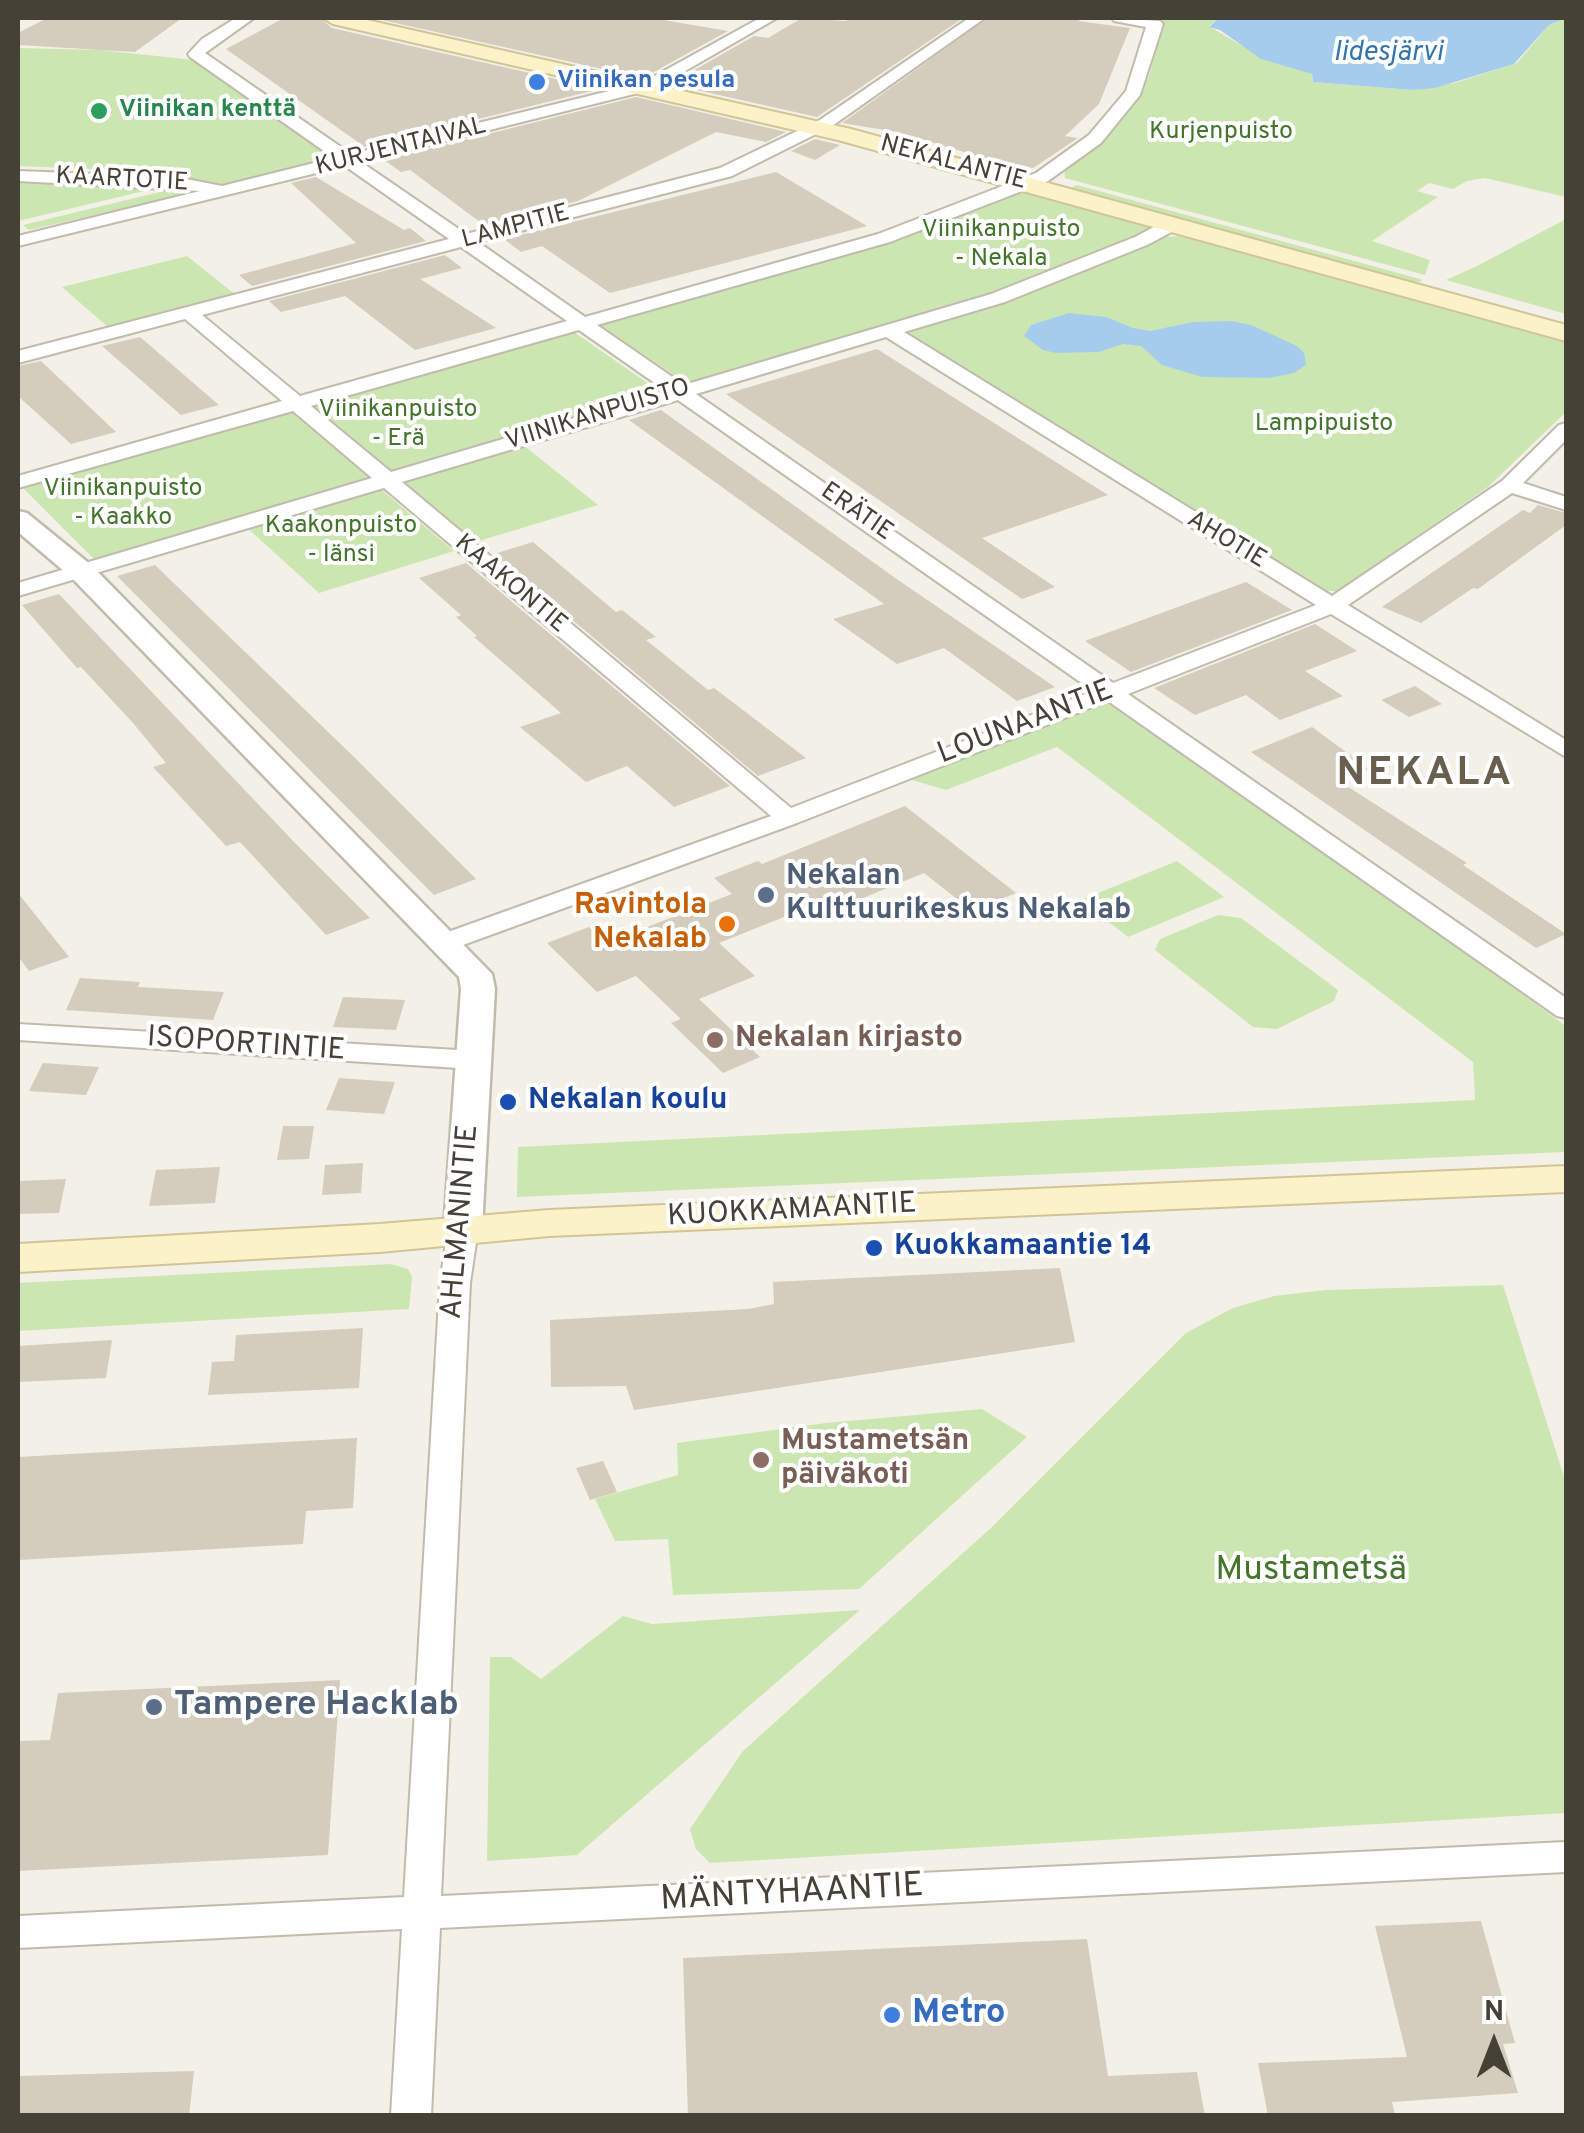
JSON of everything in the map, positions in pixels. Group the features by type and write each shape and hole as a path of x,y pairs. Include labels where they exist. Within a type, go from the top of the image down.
{"main road":[{"name":"NEKALANTIE","path":"334,18 818,127 1566,333"},
{"name":"KUOKKAMAANTIE","path":"18,1258 867,1208 1566,1179"}],"street":[{"name":"ERÄTIE","path":"246,18 206,42 196,54 1566,1010"},
{"name":"KURJENTAIVAL","path":"18,241 648,86 770,18"},
{"name":"LAMPITIE","path":"18,357 726,172 818,127 978,18"},
{"path":"18,482 884,238 1025,184 1081,151 1134,92 1154,24 1119,18"},
{"name":"KAARTOTIE","path":"18,176 176,182 227,190"},
{"name":"VIINIKANPUISTO","path":"18,590 998,298 1141,242 1173,224"},
{"name":"KAAKONTIE","path":"188,312 788,818"},
{"name":"AHOTIE","path":"888,330 1566,750"},
{"name":"LOUNAANTIE","path":"443,943 788,818 1332,606 1509,485 1566,430"},
{"path":"1509,485 1566,504"},
{"name":"AHLMANINTIE","path":"18,519 81,571 466,964 477,980 463,1229 455,1284 411,2116"},
{"name":"ISOPORTINTIE","path":"18,1032 474,1060"},
{"name":"MÄNTYHAANTIE","path":"18,1932 1566,1857"}],"green space":[{"name":"Kurjenpuisto","path":"1164,18 1219,18 1209,26 1256,54 1312,74 1313,82 1412,90 1455,83 1517,63 1549,25 1566,18 1566,197 1485,178 1467,181 1453,189 1429,183 1417,191 1438,197 1372,241 1430,260 1425,275 1065,178 1064,170 1106,136 1138,99 1149,76"},
{"path":"18,48 100,50 194,60 324,153 324,159 319,164 227,186 171,179 160,172 18,166"},
{"path":"18,182 161,187 18,221"},
{"path":"1077,185 1422,281 1413,283 1070,188"},
{"path":"185,186 198,191 29,230 23,225"},
{"name":"Viinikanpuisto - Nekala","path":"1023,192 1154,228 1015,285 686,383 597,323 896,240"},
{"path":"1566,219 1566,314 1446,280 1475,267"},
{"name":"Lampipuisto","path":"1179,236 1566,343 1566,412 1488,487 1337,591 1319,591 910,338 910,332 917,328 1012,299 1165,237"},
{"path":"187,256 236,295 109,328 62,287"},
{"name":"Viinikanpuisto - Erä","path":"574,332 659,391 388,472 309,406"},
{"name":"Viinikanpuisto - Kaakko","path":"292,411 371,478 94,559 22,487"},
{"path":"522,444 598,505 469,544 396,481"},
{"name":"Kaakonpuisto - länsi","path":"377,486 454,551 319,593 245,526"},
{"path":"1106,702 1346,866 1566,1026 1566,1152 517,1197 518,1147 1475,1100 1473,1062 1057,747 946,790 905,778"},
{"path":"1177,861 1224,897 1128,937 1081,900"},
{"path":"1218,915 1241,918 1338,990 1334,1001 1277,1029 1253,1027 1155,950 1160,939"},
{"path":"391,1264 408,1269 412,1277 409,1309 18,1331 18,1283"},
{"name":"Mustametsä","path":"1503,1285 1566,1483 1566,1813 710,1863 696,1849 690,1829 743,1751 992,1527 1186,1333 1233,1308 1274,1296 1326,1290"},
{"path":"982,1409 1027,1437 859,1589 673,1595 668,1539 615,1541 595,1499 678,1475 677,1443 826,1423"},
{"path":"860,1610 577,1855 487,1861 490,1657 511,1657 541,1679 623,1616 652,1624"}],"water":[{"name":"Iidesjärvi","path":"1219,18 1566,18 1549,25 1514,64 1435,88 1412,90 1313,82 1312,74 1261,59 1220,30 1209,27"},
{"path":"1069,313 1106,317 1150,331 1193,322 1232,321 1251,325 1297,346 1304,353 1306,365 1294,373 1269,378 1202,377 1162,365 1141,346 1123,344 1099,352 1056,353 1043,350 1024,336 1031,325"}],"building":[{"path":"47,18 182,18 135,52 18,45 18,33"},
{"path":"284,18 320,18 332,28 600,89 365,147 226,49"},
{"path":"373,18 652,18 728,31 643,78"},
{"path":"802,18 963,18 817,117 670,84 754,36 768,38"},
{"path":"988,18 1082,18 1078,21 1130,28 1099,104 1065,136 1078,138 1033,168 1011,166 897,132 842,123"},
{"path":"636,97 786,132 766,142 716,132 578,201 484,225 410,170 401,172 384,160"},
{"path":"815,139 840,145 815,160 791,151"},
{"path":"776,172 867,226 610,293 542,246 521,252 504,239"},
{"path":"316,177 404,230 410,228 426,241 252,286 239,275 356,243 291,183"},
{"path":"445,255 462,268 420,279 496,328 415,350 345,296 281,312 269,301"},
{"path":"140,337 219,405 181,415 102,346"},
{"path":"877,349 1108,495 982,538 1055,587 1022,599 726,394"},
{"path":"41,361 116,432 71,444 18,396 18,366"},
{"path":"661,410 1055,687 1017,701 944,648 897,664 833,619 884,604 629,420"},
{"path":"1538,505 1566,513 1566,525 1478,589 1473,588 1421,623 1382,607 1523,510 1530,513"},
{"path":"533,542 616,612 622,610 656,637 646,640 708,690 714,688 806,758 758,776 494,554"},
{"path":"466,563 730,786 674,807 627,766 586,782 520,727 561,713 474,637 477,636 456,617 461,615 419,578"},
{"path":"155,565 476,879 434,895 117,576"},
{"path":"1246,582 1292,610 1131,672 1085,641"},
{"path":"59,594 370,918 326,935 240,842 226,846 153,767 166,763 133,723 81,667 77,668 22,605"},
{"path":"1315,624 1357,651 1305,671 1343,696 1280,720 1246,695 1195,715 1154,688"},
{"path":"1415,686 1442,704 1409,717 1381,700"},
{"path":"1312,727 1369,769 1339,781 1467,863 1463,865 1566,934 1536,948 1251,752"},
{"path":"905,806 1016,893 972,911 924,873 814,918 804,909 719,943 755,976 699,999 760,1057 723,1073 671,1023 681,1019 636,976 597,992 547,943 589,927 606,943 732,894 714,878 758,861 762,864"},
{"path":"18,893 69,957 29,971 18,956"},
{"path":"80,978 140,982 138,987 224,992 213,1020 66,1010"},
{"path":"343,997 405,1000 396,1030 333,1027"},
{"path":"43,1063 99,1067 86,1095 29,1091"},
{"path":"339,1078 395,1082 384,1114 326,1110"},
{"path":"283,1126 314,1126 309,1159 277,1160"},
{"path":"363,1163 361,1193 322,1195 325,1165"},
{"path":"220,1167 215,1203 149,1206 156,1170"},
{"path":"66,1179 59,1213 18,1214 18,1181"},
{"path":"1060,1268 1075,1342 634,1410 626,1386 551,1387 550,1320 748,1309 774,1304 773,1282"},
{"path":"363,1328 359,1388 208,1395 212,1362 234,1361 236,1335"},
{"path":"112,1340 106,1378 18,1382 18,1346"},
{"path":"357,1438 353,1508 306,1511 303,1544 18,1560 18,1457"},
{"path":"603,1461 617,1492 590,1500 576,1468"},
{"path":"340,1680 328,1855 18,1871 18,1741 50,1740 58,1693"},
{"path":"1481,1921 1515,2043 1503,2044 1518,2093 1392,2102 1395,2116 1268,2116 1258,2063 1407,2057 1375,1926"},
{"name":"Metro","path":"1087,1939 1108,2076 1197,2072 1205,2116 688,2116 683,1958"},
{"path":"194,2071 189,2116 18,2116 18,2076"}],"place":[{"name":"Viinikan pesula","path":"537,82"},
{"name":"Viinikan kenttä","path":"99,111"},
{"name":"Nekalan Kulttuurikeskus Nekalab","path":"766,895"},
{"name":"Ravintola Nekalab","path":"727,924"},
{"name":"Nekalan kirjasto","path":"715,1040"},
{"name":"Nekalan koulu","path":"508,1102"},
{"name":"Kuokkamaantie 14","path":"874,1248"},
{"name":"Mustametsän päiväkoti","path":"761,1460"},
{"name":"Tampere Hacklab","path":"154,1707"},
{"name":"Metro","path":"892,2015"}],"district":[{"name":"NEKALA","path":"1425,776"}]}
